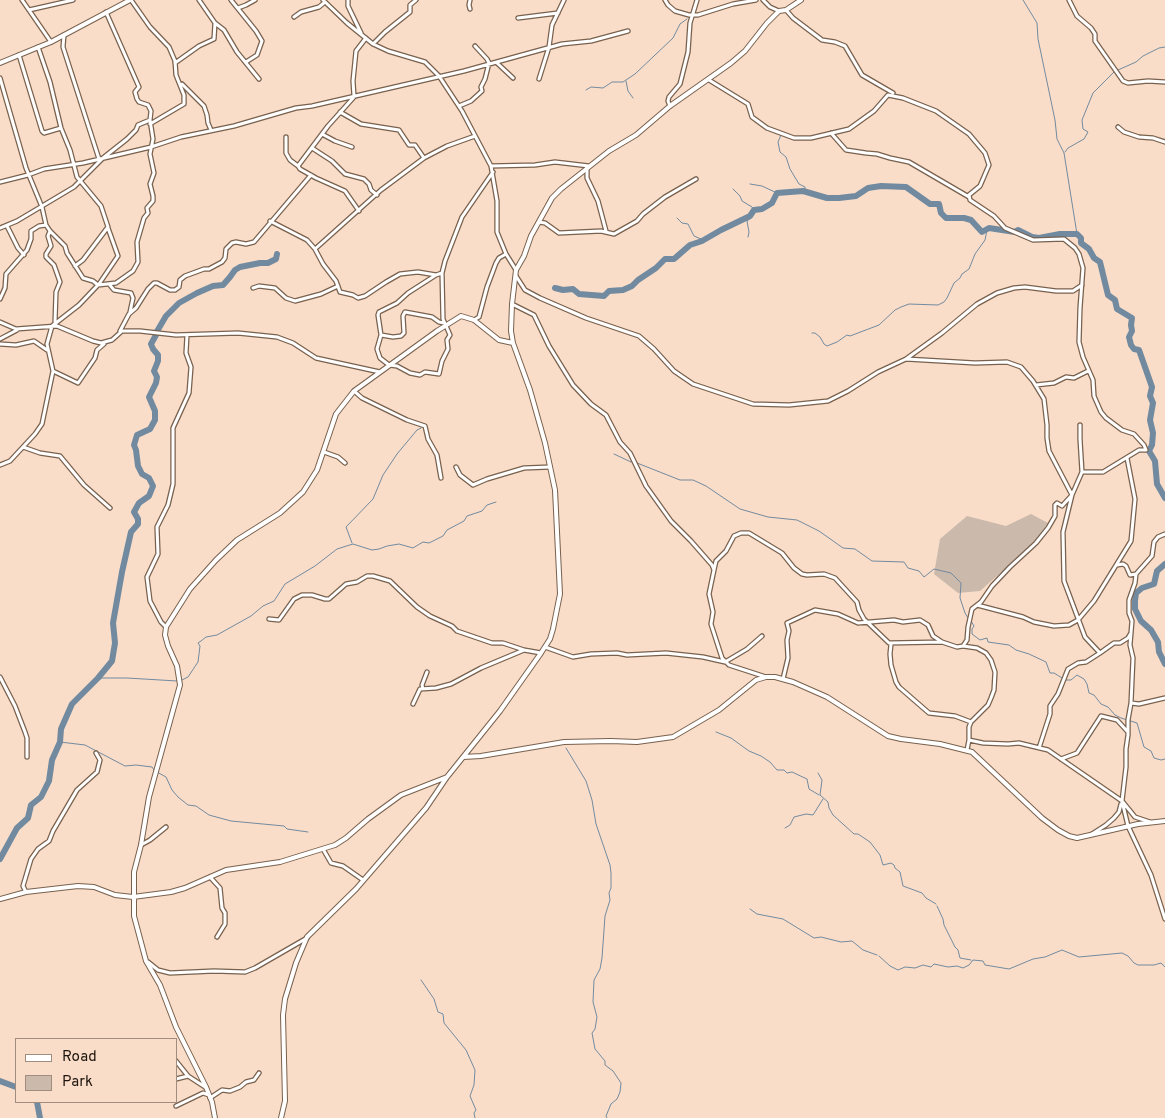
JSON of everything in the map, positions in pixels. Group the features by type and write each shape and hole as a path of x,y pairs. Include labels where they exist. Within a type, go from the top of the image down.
{"street":[{"path":"22,0 51,42"},
{"path":"29,10 74,0"},
{"path":"0,63 51,42 131,0 150,27 169,47 184,95 184,104 150,122 138,125 131,135 101,159 80,181 42,207 0,228"},
{"path":"199,0 214,23 224,30 259,79"},
{"path":"231,0 262,41 257,55 246,62"},
{"path":"237,8 246,6 255,0"},
{"path":"348,0 348,6 365,37"},
{"path":"373,44 410,12 410,5 416,0"},
{"path":"470,0 470,9"},
{"path":"539,79 549,47 552,24 564,0"},
{"path":"665,0 668,6 675,11 692,15 706,14 733,4 756,0"},
{"path":"670,106 669,97 680,84 688,52 689,28 697,0"},
{"path":"763,0 770,7 779,11 786,10 801,0"},
{"path":"1069,0 1077,16 1091,28 1095,34 1095,41 1123,81 1128,83 1165,82"},
{"path":"294,17 301,12 319,7 324,1 373,44 388,51 425,62 439,76 459,106 491,166 497,201 497,232 525,290 586,318 639,336 654,348 674,371 693,384 753,404 789,405 828,401 881,370 906,359 977,304 997,292 1025,287 1073,291 1082,284"},
{"path":"786,10 792,18 822,40 845,46 862,75 903,98 929,108 951,120 969,134 985,153 988,160 988,171 980,186 969,197"},
{"path":"146,961 158,970 170,973 214,970 245,972 307,937 363,880 426,808 463,756 500,711 545,647 553,629 560,599 556,500 550,466 530,390 513,343 512,304 516,273 531,236 552,198 588,167 644,129 670,106 740,56 762,28 779,11"},
{"path":"0,78 28,175 42,207 50,232 65,246 83,278 93,281 98,285 109,284 122,279 133,271 138,262 137,242 144,218 152,201 150,181 154,173 150,154 153,139 150,122 151,111 149,106 137,100 135,92 139,87 106,12"},
{"path":"518,18 559,13"},
{"path":"175,63 199,46 213,40 214,23"},
{"path":"0,182 44,169 101,159 151,147 181,137 234,126 296,108 464,71 489,63 497,63 549,47 592,41 628,31"},
{"path":"64,35 63,48 101,159"},
{"path":"298,166 354,96 353,81 356,51 365,37"},
{"path":"475,46 489,63"},
{"path":"0,322 11,328 20,329 54,324 79,305 98,285 118,256 101,206 77,177 61,128 50,82 38,48"},
{"path":"19,55 42,131 44,133 61,128"},
{"path":"459,106 481,94 489,63"},
{"path":"497,63 513,78"},
{"path":"178,80 204,106 211,130"},
{"path":"708,80 748,104 752,117 773,131 794,138 831,133 854,126 874,111 888,95 903,98"},
{"path":"340,112 361,124 399,130 409,144 415,145 424,158"},
{"path":"1118,127 1124,132 1139,137 1165,142"},
{"path":"831,133 846,150 877,154 909,162 969,197 994,216 1005,228 1033,240 1066,240 1075,248 1083,268 1080,342 1092,380 1094,396 1106,418 1122,430 1134,434 1146,450 1139,450 1103,472 1082,472"},
{"path":"322,134 335,142 352,147"},
{"path":"286,136 286,153 290,160 300,170 345,191 359,211"},
{"path":"315,249 377,195 424,158 447,146 475,136"},
{"path":"312,148 332,160 345,174 364,179 369,184 371,190 377,195"},
{"path":"491,166 534,165 555,162 588,167"},
{"path":"588,167 589,182 598,201 606,232"},
{"path":"442,273 408,293 397,303 379,312 381,335 377,349 380,358 389,365 397,366 410,373 420,375 425,372 439,374 442,361 448,349 447,340 450,335 444,324 442,273 446,254 458,225 492,172"},
{"path":"130,312 136,308 154,283 175,290 179,287 180,280 185,276 209,269 222,262 225,258 226,249 232,243 246,244 254,242 311,175"},
{"path":"539,222 545,223 559,233 606,232 614,234 637,221 665,197 696,179"},
{"path":"270,221 304,238 315,249 340,292 361,298 400,274 418,272 436,275"},
{"path":"0,299 5,288 6,276 11,266 24,255 28,248 31,236 30,231 46,224"},
{"path":"7,226 18,248 24,255"},
{"path":"75,266 83,260 108,227"},
{"path":"0,465 6,463 23,447 42,424 52,371 47,341 54,324 56,292 60,282 54,265 46,257 51,246 48,236 50,232"},
{"path":"474,320 479,317 486,287 496,263 499,258 506,254"},
{"path":"0,275 6,276"},
{"path":"52,371 78,383 95,358 97,350 120,331 130,312 133,298 131,293 114,290 109,284"},
{"path":"253,288 259,286 275,288 286,298 295,301 321,294 338,286"},
{"path":"512,304 534,315 549,346 572,385 591,404 606,415 620,442 630,453 646,486 671,521 696,546 714,570"},
{"path":"381,335 401,336 404,333 403,316 405,312 432,317 444,324"},
{"path":"215,1118 206,1087 176,1027 160,986 146,961 134,916 134,872 141,845 149,797 180,685 177,666 168,646 166,627 190,589 216,560 237,540 280,513 297,499 314,477 336,414 354,391 444,324 461,316 474,320 499,340 513,343"},
{"path":"54,324 93,341 107,342"},
{"path":"0,339 20,329"},
{"path":"120,331 133,330 157,334 187,335 196,333 211,335 238,333 281,337 316,358 380,372"},
{"path":"166,627 161,622 150,601 147,577 158,554 157,527 172,492 174,466 173,428 189,393 190,367 186,353 187,335"},
{"path":"0,344 16,345 34,341 47,350"},
{"path":"906,359 975,363 1006,362 1021,367 1044,399 1048,425 1046,438 1049,451 1072,496"},
{"path":"1036,386 1066,377 1074,378 1088,371"},
{"path":"354,391 362,398 407,420 425,426 428,440 437,454 441,478"},
{"path":"1080,425 1082,472 1072,496 1063,532 1064,581 1085,637 1100,653"},
{"path":"23,447 40,453 60,456 84,485 110,508"},
{"path":"324,452 338,457 345,463"},
{"path":"976,605 1054,626 1068,625 1078,620 1094,601 1131,541 1135,500 1128,458"},
{"path":"456,468 460,475 473,485 524,468 550,466"},
{"path":"963,646 967,640 972,609 981,602 992,586 1036,543 1048,528 1055,516 1055,505 1058,503 1062,506 1072,496"},
{"path":"942,642 891,644 887,642 864,619 858,610 857,602 835,578 824,574 802,574 782,553 749,533 741,533 734,536 726,551 716,561 709,594 713,612 711,624 722,658 728,665 766,677 797,683 827,697 888,736 927,741 967,750 977,756 1058,830 1069,836 1077,838 1128,826 1165,821"},
{"path":"1092,834 1117,815 1122,801 1133,658 1130,645 1129,600 1135,584 1136,574 1152,556 1154,542 1158,537 1165,534"},
{"path":"1117,565 1123,564 1130,575 1136,574"},
{"path":"269,619 279,620 294,599 302,594 329,599 346,584 372,576 390,581 417,607 458,631 492,642 541,653"},
{"path":"783,679 788,658 787,640 789,631 787,623 815,610 838,614 858,623 920,620 928,624 933,636 942,642 956,646 977,648 986,653 991,660 995,672 991,698 988,705 971,722 967,750"},
{"path":"1039,748 1050,714 1050,706 1058,694 1068,669 1078,663 1086,662 1114,643 1120,643 1131,634"},
{"path":"545,647 573,656 666,653 725,662 747,649 762,636"},
{"path":"891,644 891,665 899,687 929,712 955,716 971,722"},
{"path":"423,688 436,688 451,684 481,668 524,650"},
{"path":"413,704 418,693 423,688 422,685 427,672"},
{"path":"0,677 15,706 25,732 27,738 27,757"},
{"path":"463,756 482,756 564,742 637,742 673,737 719,710 756,680 766,677"},
{"path":"1131,703 1139,704 1165,698"},
{"path":"1061,758 1077,752 1101,716 1117,720 1126,729 1128,735"},
{"path":"969,740 983,743 1019,743 1048,750 1122,801 1136,817 1156,823"},
{"path":"26,892 23,886 35,851 49,842 53,831 78,790 97,772 100,760 96,753"},
{"path":"0,899 26,892 88,886 115,895 133,897 171,892 226,870 267,864 323,849 346,838 401,795 447,777"},
{"path":"1122,801 1128,826 1151,875 1165,919"},
{"path":"141,845 145,844 166,827"},
{"path":"323,849 331,863 343,866 363,880"},
{"path":"210,877 220,888 222,908 225,913 225,924 218,937"},
{"path":"280,1118 284,1104 283,1015 285,999 296,963 307,937"},
{"path":"178,1063 188,1076 206,1087"},
{"path":"210,1097 222,1090 230,1091 240,1087 246,1082 254,1080 259,1073"},
{"path":"178,1078 188,1076"},
{"path":"176,1106 203,1094 210,1097"}],"green space":[{"path":"1031,514 1048,523 1033,544 980,591 958,593 934,574 940,539 967,516 1006,526"}],"waterway":[{"path":"1023,0 1037,23 1038,39 1055,120 1057,139 1064,153 1077,234"},
{"path":"586,90 591,87 603,88 612,82 623,82 635,74 673,38 680,24 687,19"},
{"path":"1118,70 1159,48 1165,47"},
{"path":"1065,152 1068,148 1084,139 1088,132 1083,129 1082,120 1093,93 1114,72"},
{"path":"626,81 628,91 633,98"},
{"path":"781,135 778,142 780,152 786,157 790,169 799,184 805,187 803,191"},
{"path":"750,184 762,186 777,193"},
{"path":"555,288 563,290 573,289 579,294 604,296 609,291 623,290 632,286 665,259 674,259 690,245 702,241 750,216 754,210 762,209 772,203 777,193 803,191 827,198 839,198 856,196 868,188 881,186 906,187 930,204 939,204 941,213 946,218 971,220 982,232 989,228 1015,232 1018,230 1032,237 1039,238 1060,234 1077,234 1081,238 1081,243 1100,262 1108,295 1115,300 1117,309 1132,318 1132,331 1129,337 1131,345 1134,349 1139,350 1152,387 1150,396 1153,403 1150,420 1153,433 1152,445 1149,451 1155,461 1157,484 1165,498"},
{"path":"733,189 742,201 754,210 752,217 747,221 748,237"},
{"path":"677,218 682,223 688,224 694,236 702,241"},
{"path":"812,333 820,337 827,346 847,335 850,336 879,325 901,307 909,304 938,305 944,302 954,283 969,269 975,254 985,240 987,230"},
{"path":"156,333 166,316 179,303 213,286 223,285 235,270 240,267 268,263 276,259 277,254"},
{"path":"0,859 17,828 28,818 31,805 41,797 49,781 52,760 60,742 61,729 72,704 112,661 115,643 113,623 122,572 131,532 138,524 138,519 134,512 139,503 149,496 153,486 149,478 142,474 138,466 134,445 137,435 150,429 155,420 155,411 149,397 157,377 154,371 158,355 151,344 156,335"},
{"path":"352,543 346,527 373,499 383,475 397,454 417,430 421,428"},
{"path":"614,454 631,462"},
{"path":"637,463 680,480 693,480 706,486 740,509 768,517 797,520 819,531 843,548 855,549 872,561 904,562 908,568 919,571 924,577 934,569 951,573 961,583 960,598 968,618"},
{"path":"182,680 188,677 198,662 200,646 198,643 206,637 217,635 274,601 285,584 315,566 337,549 353,544 372,550 399,544 413,548 423,542 429,543 443,536 447,530 464,521 467,516 482,511 487,505 496,502"},
{"path":"1165,564 1157,571 1154,584 1142,588 1136,593 1135,601 1135,609 1141,621 1151,630 1158,642 1159,652 1165,664"},
{"path":"971,621 974,626 972,634 980,640 987,638 988,642 1009,645 1016,650 1029,654 1046,662 1050,673 1054,673 1062,678"},
{"path":"1065,680 1071,680 1077,675 1084,679 1089,693 1094,695 1101,704 1108,707 1115,715 1137,723 1144,747 1151,751 1154,758 1165,759"},
{"path":"98,678 177,681"},
{"path":"716,732 731,738 749,751 761,756 777,770 784,770 787,773 792,772 807,779 809,789 819,795"},
{"path":"60,742 85,745 125,766 152,767 154,770"},
{"path":"566,748 586,781 592,800 596,824 611,873 610,900 605,916 602,958 600,969 594,980 593,1002 597,1017 595,1029 592,1033 595,1049 605,1061 605,1065 613,1071 621,1083 620,1092 617,1099 611,1104 606,1116 607,1118"},
{"path":"157,772 166,777 172,790 178,797 188,805 196,806 209,815 231,821 284,826 287,829 308,832"},
{"path":"818,773 822,780 820,795 828,802 833,815 854,834 858,834 870,842 880,855 883,865 891,863 894,865 900,872 903,886 922,893 936,904"},
{"path":"785,828 790,825 794,817 806,814 813,815 823,799"},
{"path":"937,906 960,958 971,960"},
{"path":"750,909 757,914 783,919 814,938 821,937 841,942 852,941 863,950 877,955"},
{"path":"879,956 890,966 898,970 905,967 915,968 923,965 931,967 934,964 963,968 973,960 983,961 985,965 1009,969 1062,950 1079,957 1122,953 1138,965 1161,963 1165,967"},
{"path":"421,980 434,999 438,1012 443,1014 444,1023 466,1050 475,1070 474,1085 470,1096 476,1110 474,1113 475,1118"},
{"path":"0,1081 15,1087"},
{"path":"37,1103 40,1118"}]}
